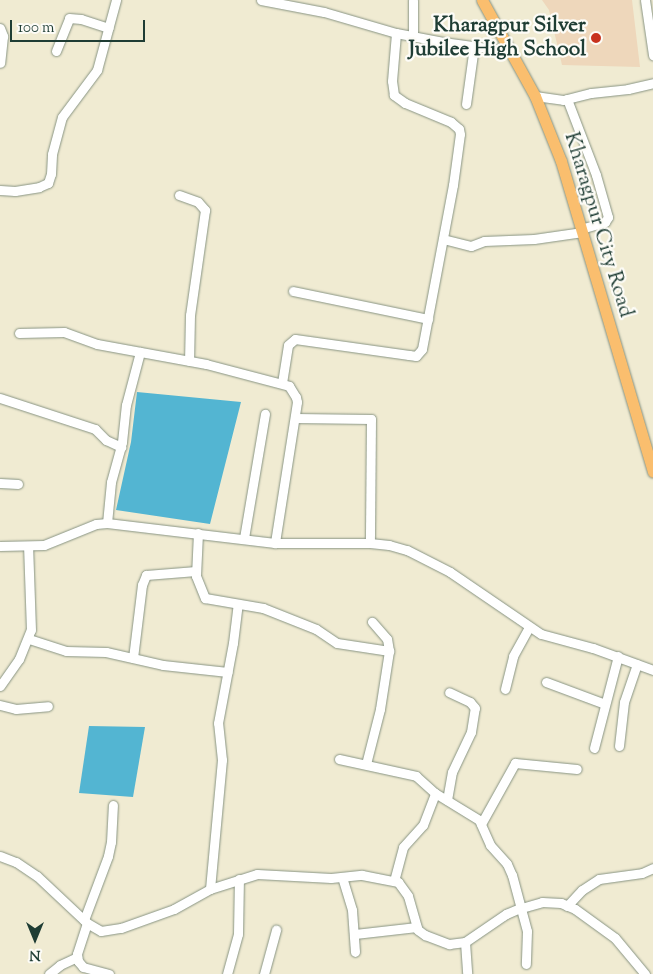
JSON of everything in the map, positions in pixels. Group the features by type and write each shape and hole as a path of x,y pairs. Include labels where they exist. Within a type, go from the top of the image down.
{"main road":[{"name":"Kharagpur City Road","path":"482,0 535,96 561,161 653,472"}],"street":[{"path":"0,190 31,188 48,183 51,174 52,154 62,117 97,70 116,0"},
{"path":"261,0 324,12 413,37 510,50"},
{"path":"413,0 413,37"},
{"path":"645,0 653,55"},
{"path":"56,51 69,18 81,19 109,28"},
{"path":"0,28 3,36 0,63"},
{"path":"282,383 288,345 295,339 416,356 422,349 453,185 459,129 451,122 405,103 394,95 392,81 396,33"},
{"path":"466,104 474,46"},
{"path":"535,96 567,99 591,93 628,89 653,82"},
{"path":"443,239 471,246 484,241 534,239 582,230 606,222 608,217 596,175 567,99"},
{"path":"178,195 198,202 205,210 190,315 189,361"},
{"path":"294,291 428,319"},
{"path":"19,334 64,332 97,344 189,361 289,386 296,396 295,418 275,542"},
{"path":"107,524 112,482 121,447 126,405 140,352"},
{"path":"0,398 95,429 106,440 121,447"},
{"path":"244,538 265,414"},
{"path":"295,418 371,419 370,543"},
{"path":"0,483 18,484"},
{"path":"0,546 44,545 96,524 107,524 198,532 275,542 370,543 407,550 450,572 528,627 541,634 618,656 653,670"},
{"path":"198,532 196,571 199,586 205,598 264,608 306,625 332,641 389,651"},
{"path":"0,686 29,639 32,615 28,546"},
{"path":"133,658 142,585 146,575 196,571"},
{"path":"210,889 222,760 222,742 217,729 238,604"},
{"path":"366,764 380,709 389,651 387,639 372,622"},
{"path":"505,689 513,656 528,627"},
{"path":"29,639 66,651 97,651 163,665 228,672"},
{"path":"594,748 618,656"},
{"path":"618,746 624,702 637,664"},
{"path":"546,682 605,704"},
{"path":"447,800 452,772 471,732 475,708 470,702 449,692"},
{"path":"0,704 16,709 48,706"},
{"path":"339,759 416,776 435,793 473,816 481,824 490,845 507,864 522,908 526,931 526,964"},
{"path":"481,824 515,763 577,769"},
{"path":"394,881 404,847 423,825 435,793"},
{"path":"109,974 83,967 77,957 86,921 108,856 111,842 113,805"},
{"path":"0,856 16,862 37,876 86,921 101,931 121,928 174,909 210,889 239,879 268,874 342,877 362,875 394,881 403,888 408,896 417,927 425,935 450,944 465,942 506,914 522,908 553,902 567,906 616,938 645,974"},
{"path":"567,906 582,890 599,879 642,873 653,868"},
{"path":"342,877 352,910 355,952"},
{"path":"227,974 238,934 239,879"},
{"path":"355,934 417,927"},
{"path":"264,974 276,930"},
{"path":"465,942 467,974"},
{"path":"49,974 56,967 77,957"}],"shaded area":[{"name":"Kharagpur Silver Jubilee High School","path":"542,0 632,0 640,67 562,65 549,10"}],"water":[{"path":"137,392 241,402 210,524 116,510 131,442"},
{"path":"89,726 145,727 133,797 79,793"}],"place":[{"name":"Kharagpur Silver Jubilee High School","path":"596,38"}]}
